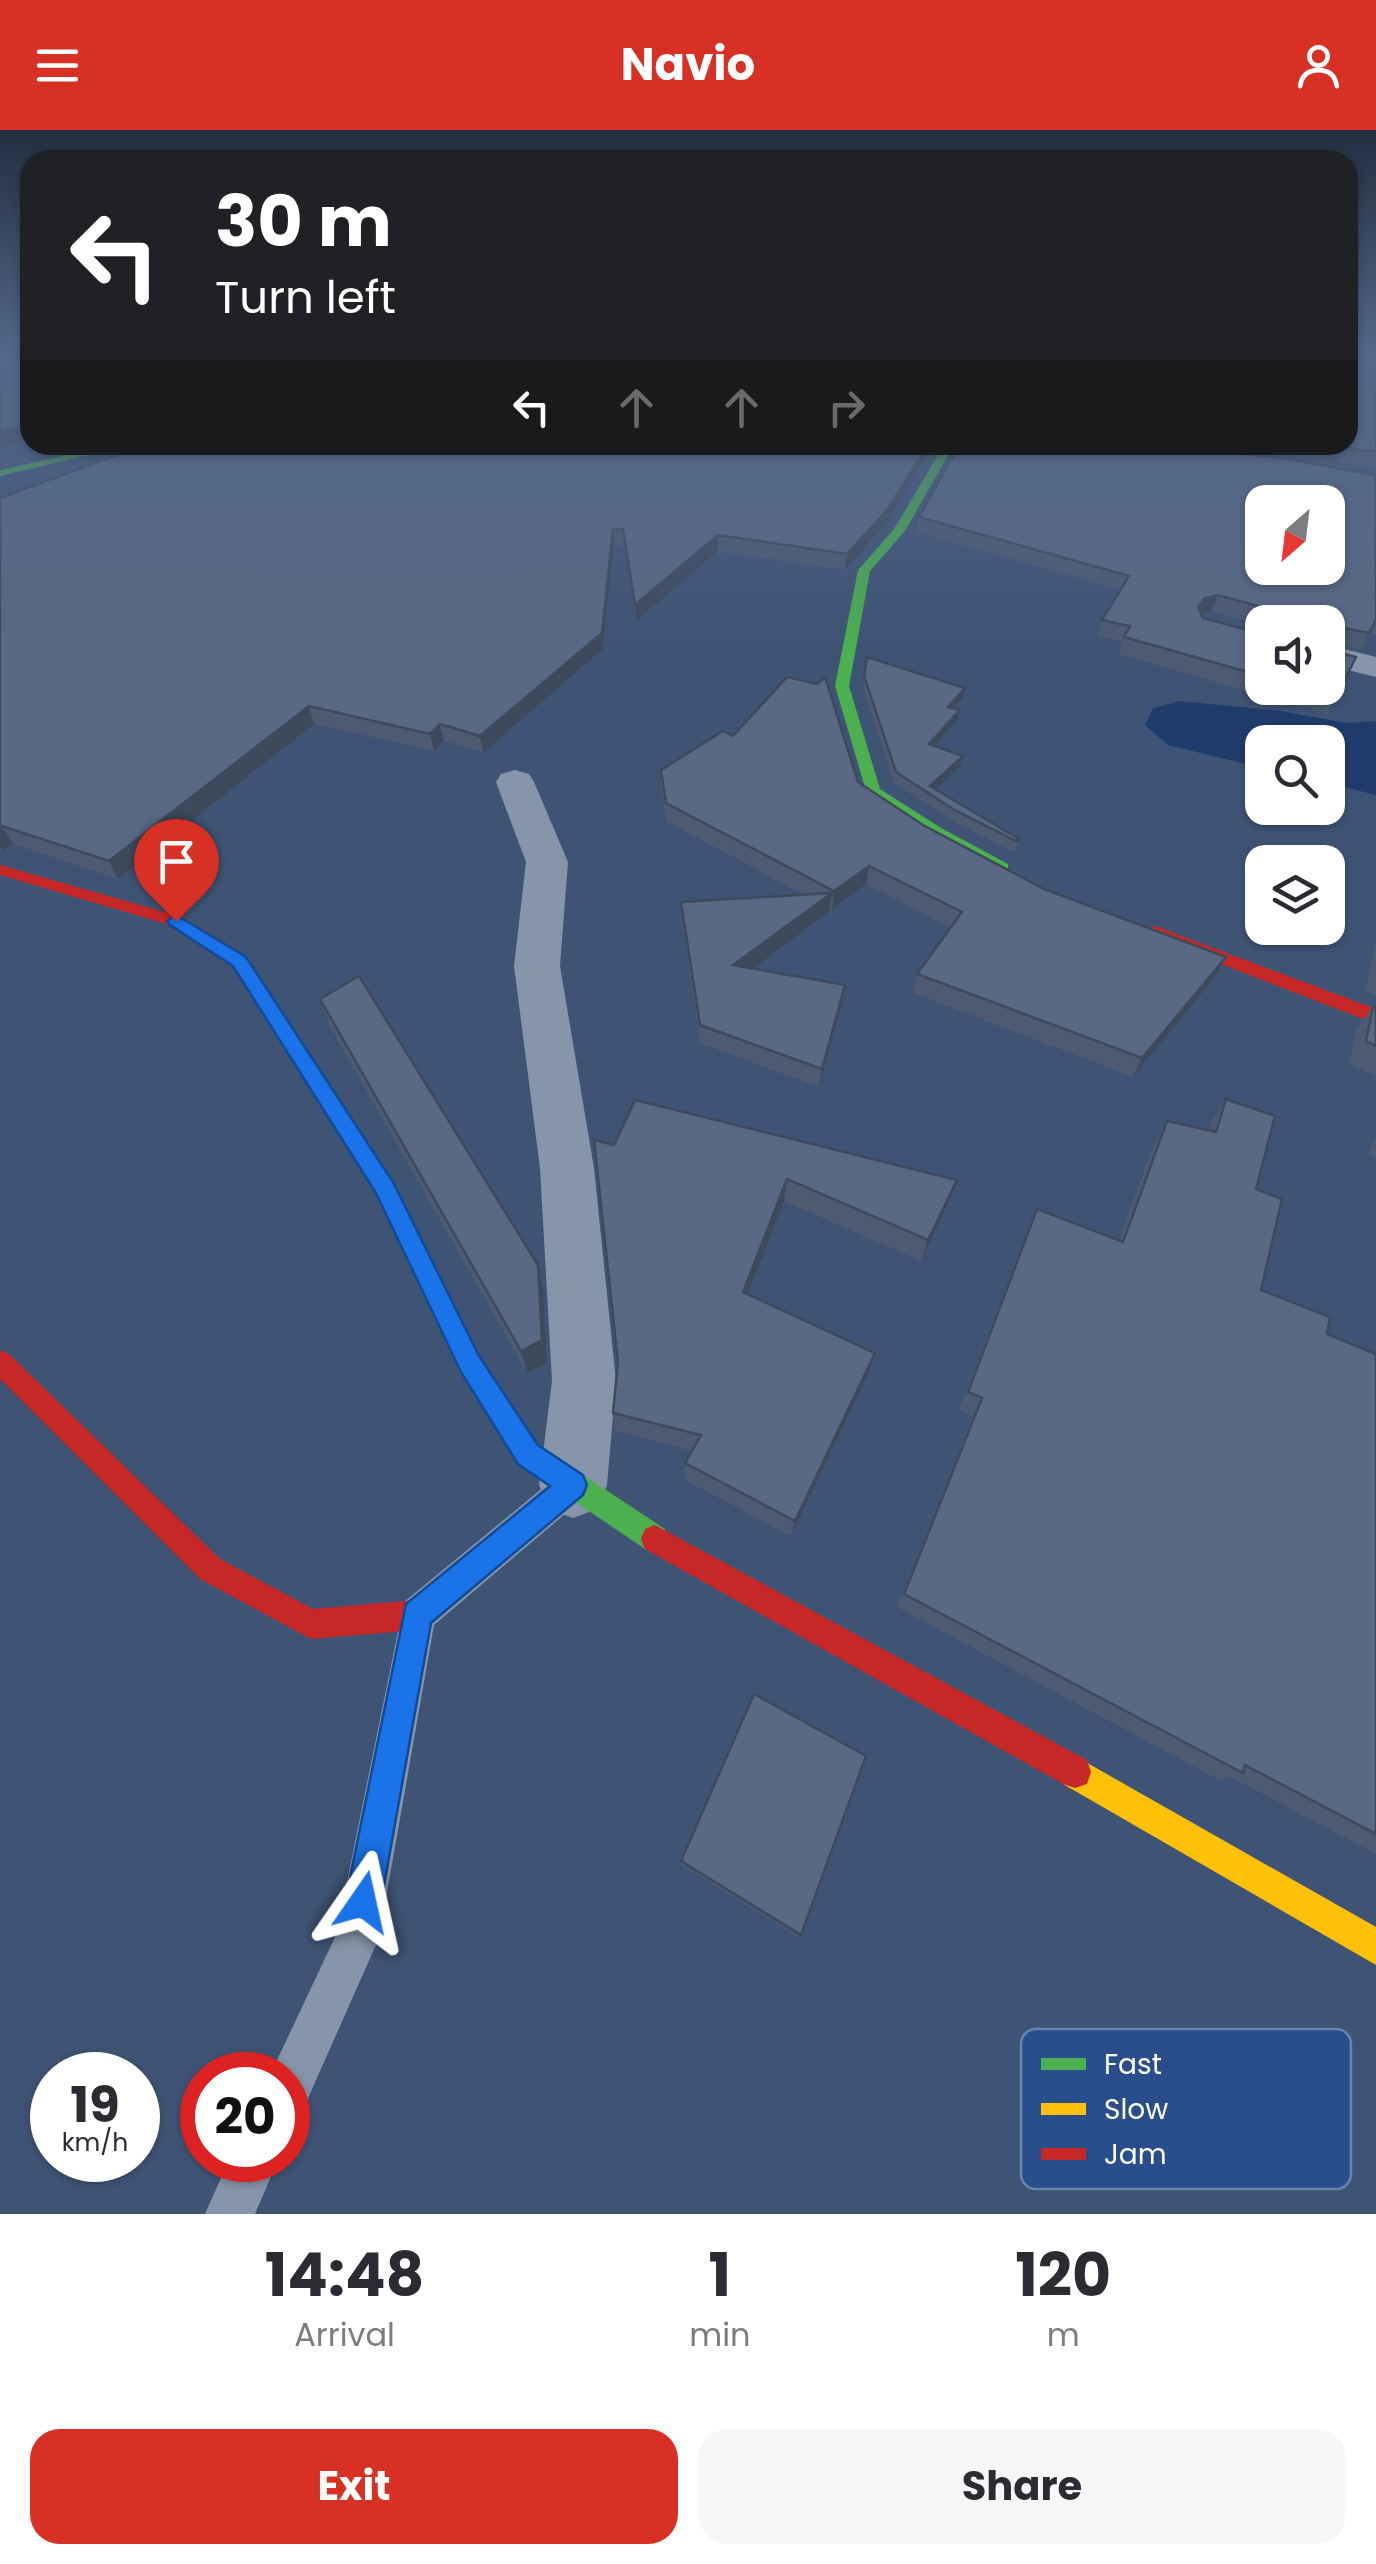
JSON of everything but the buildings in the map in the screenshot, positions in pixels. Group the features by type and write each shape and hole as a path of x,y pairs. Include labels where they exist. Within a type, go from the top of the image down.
{"main road":[{"path":"0,473 81,455"},
{"path":"943,455 899,531 864,570 842,686 873,791 935,832 1020,877"},
{"path":"0,870 176,921 240,962 385,1189 470,1364 528,1454 645,1533 1076,1773 1376,1947"},
{"path":"1126,922 1376,1017"},
{"path":"0,1362 210,1568 310,1624 417,1615"}],"street":[{"path":"1345,660 1376,667"},
{"path":"515,782 548,862 537,966 567,1168 584,1381 573,1485"}],"lane":[{"path":"304,2052 356,1938 417,1615 573,1485"},
{"path":"230,2214 244,2182"}],"water":[{"path":"1180,701 1280,711 1348,723 1376,721 1376,795 1345,787 1345,725 1245,725 1245,764 1168,745 1145,725 1153,708"}],"traffic: fast":[{"path":"0,473 81,455"},
{"path":"943,455 899,531 864,570 842,686 873,791 935,832 1002,868"},
{"path":"272,1011 385,1189 470,1364 528,1454 655,1539"}],"traffic: slow":[{"path":"1075,1772 1376,1947"}],"traffic: jam":[{"path":"0,870 176,921 240,961 272,1011"},
{"path":"1155,932 1376,1017"},
{"path":"0,1362 210,1569 311,1624 417,1615"},
{"path":"655,1539 1075,1772"}],"route":[{"path":"176,921 240,962 385,1189 470,1364 528,1454 573,1485 417,1615 363,1902"}]}
